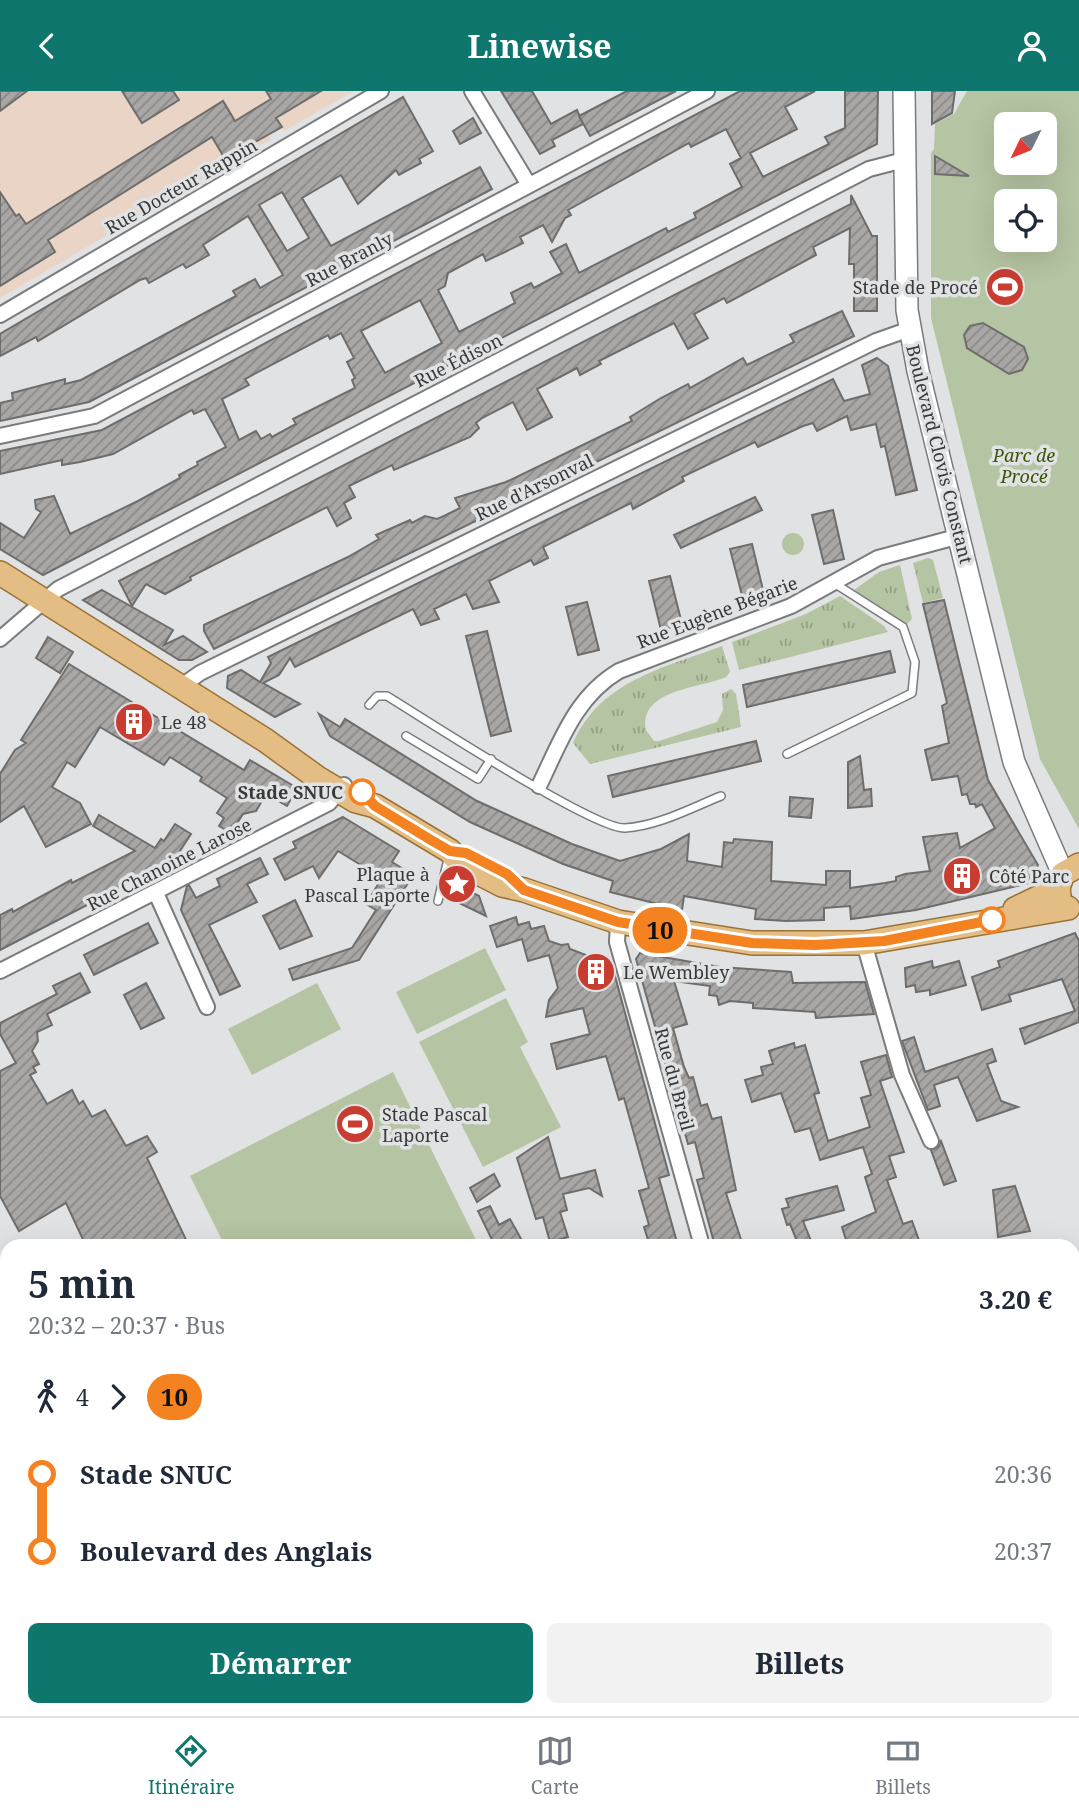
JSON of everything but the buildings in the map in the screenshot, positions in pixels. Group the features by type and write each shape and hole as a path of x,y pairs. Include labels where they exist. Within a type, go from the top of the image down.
{"main road":[{"path":"0,573 41,603 343,787 356,801 375,806 450,851 461,864 492,881 618,922 752,943 864,943 1073,910"},
{"path":"0,584 41,603"},
{"path":"1070,871 1060,899 1073,910"},
{"path":"990,921 1048,893 1070,871"}],"street":[{"name":"Rue Docteur Rappin","path":"0,315 381,91"},
{"path":"472,91 529,185"},
{"name":"Rue Branly","path":"0,436 94,416 707,91"},
{"name":"Boulevard Clovis Constant","path":"904,91 910,329 1014,762 1070,871"},
{"name":"Rue Édison","path":"0,639 41,603 70,583 869,169 904,160"},
{"name":"Rue d'Arsonval","path":"179,688 200,673 839,359 910,329"},
{"name":"Rue Eugène Bégarie","path":"539,786 574,714 610,677 641,661 791,606 892,552 960,536"},
{"name":"Rue Chanoine Larose","path":"0,971 329,803 343,787"},
{"path":"156,893 207,1007"},
{"name":"Rue du Breil","path":"618,922 617,942 700,1239"},
{"path":"864,943 902,1075 931,1141"}],"lane":[{"path":"787,754 912,693 915,662 903,627 834,583"},
{"path":"369,705 377,696 387,696 601,822 623,828 644,825 721,796"},
{"path":"406,736 478,779 491,759"},
{"path":"438,901 450,851"}],"shaded area":[{"path":"0,91 354,91 284,131 281,127 269,135 271,139 0,298"}],"green space":[{"name":"Parc de Procé","path":"967,91 1079,91 1079,829 1040,759 931,318 931,153 934,149 935,124 954,114"},
{"path":"793,533 801,536 804,544 801,552 793,555 785,552 782,544 785,536"},
{"path":"928,558 933,560 943,598 923,603 913,563"},
{"path":"900,565 912,619 907,624 854,590 879,572"},
{"path":"840,596 884,626 888,632 739,670 732,642 806,614"},
{"path":"722,646 730,672 726,677 662,698 652,706 646,716 646,730 654,741 659,741 717,722 723,710 722,694 731,689 736,694 741,727 590,764 573,743 585,722 600,704 617,690 657,670"},
{"path":"485,948 506,990 417,1034 396,992"},
{"path":"317,983 341,1029 252,1075 228,1029"},
{"path":"506,998 528,1042 520,1047 561,1127 483,1167 419,1042"},
{"name":"Stade Pascal Laporte","path":"393,1072 476,1239 222,1239 190,1176"}],"bus line":[{"name":"10","path":"362,792 375,806 431,840 450,851 466,853 507,874 524,890 618,922 752,943 815,945 884,941 992,920"}],"place":[{"name":"Stade de Procé","path":"1005,287"},
{"name":"Le 48","path":"134,722"},
{"name":"Stade SNUC","path":"362,792"},
{"name":"Côté Parc","path":"962,876"},
{"name":"Plaque à Pascal Laporte","path":"457,884"},
{"name":"Le Wembley","path":"596,972"},
{"name":"Stade Pascal Laporte","path":"355,1124"}]}
